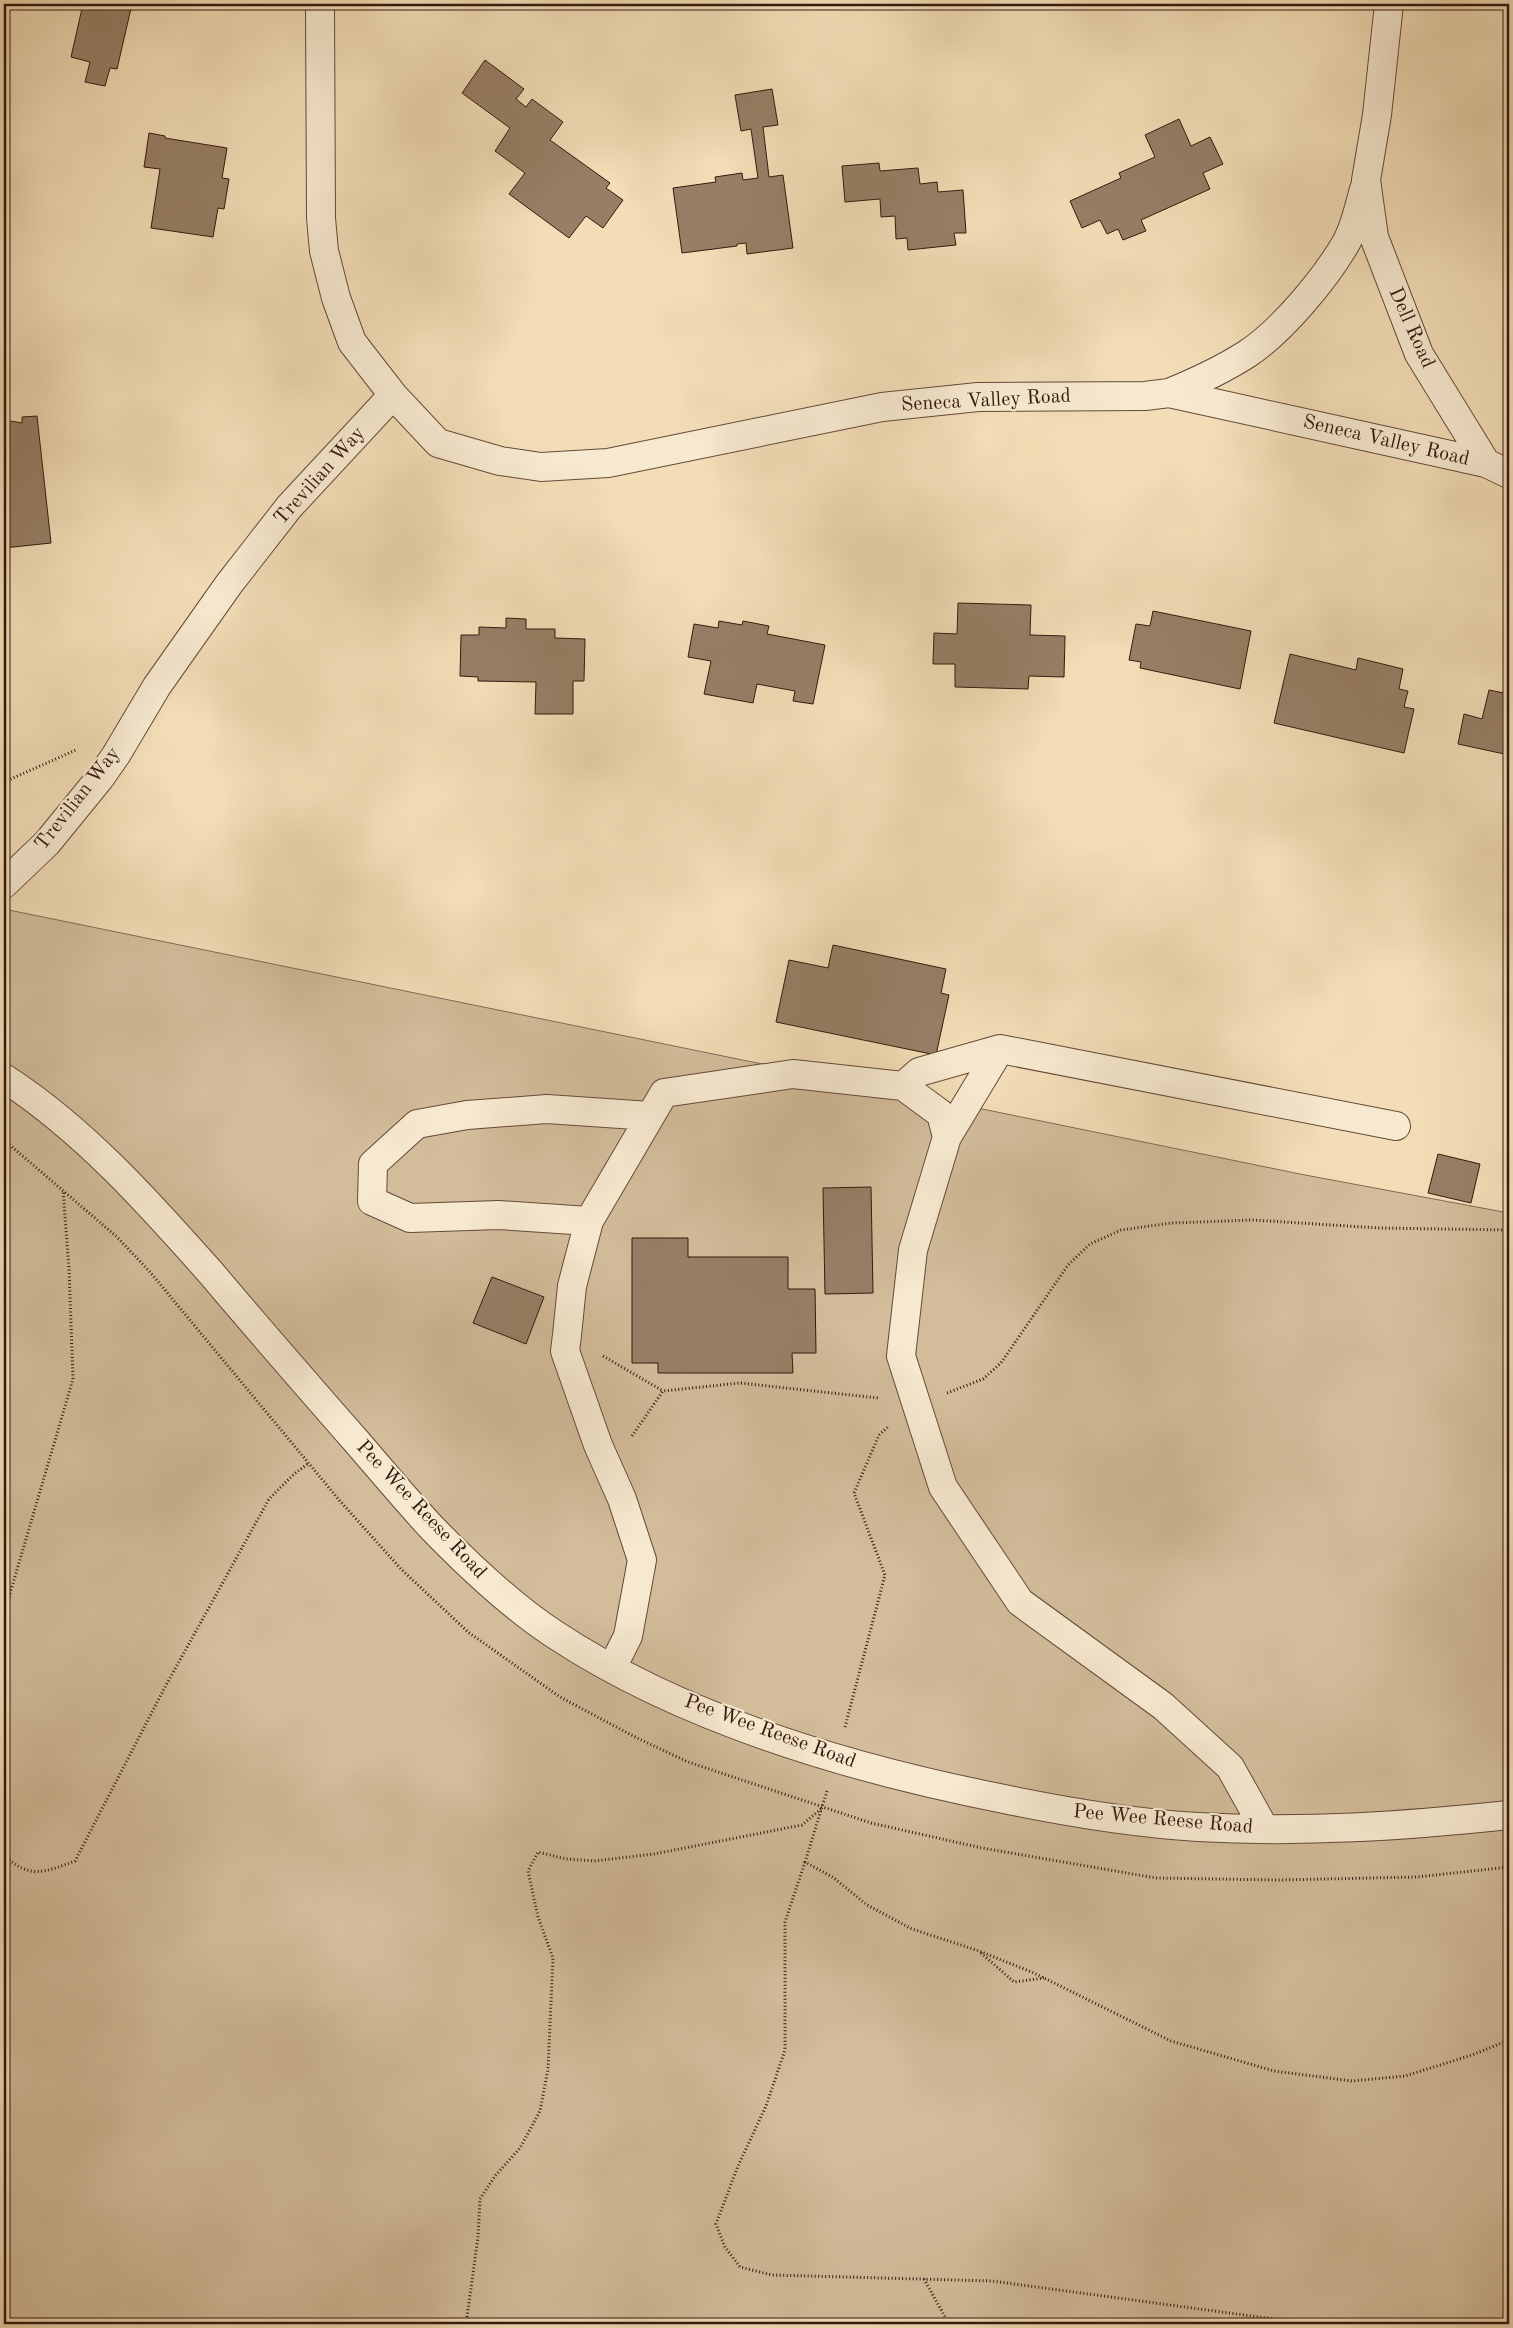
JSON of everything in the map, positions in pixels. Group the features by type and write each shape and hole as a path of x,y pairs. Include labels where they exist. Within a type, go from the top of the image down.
{"street":[{"path":"320,4 321,218 324,251 336,298 352,342 393,395"},
{"name":"Dell Road","path":"1169,393 1212,375 1249,352 1295,310 1323,278 1346,242 1358,213 1366,180 1377,116 1389,4"},
{"name":"Dell Road","path":"1366,180 1374,237 1419,354 1498,469"},
{"name":"Seneca Valley Road","path":"393,395 438,443 500,461 541,467 608,463 882,407 978,397 1145,396 1169,393 1498,469"},
{"name":"Trevilian Way","path":"4,884 46,843 116,755 153,692 229,584 289,507 393,395"},
{"path":"903,1086 919,1072 1000,1049 1396,1126"},
{"path":"1000,1049 947,1137 912,1260 901,1356 943,1487 1020,1602 1163,1706 1230,1767 1264,1828"},
{"path":"612,1668 628,1636 642,1560 622,1499 598,1445 565,1351 572,1286 589,1222 664,1093 793,1074 903,1086 942,1114 947,1137"},
{"name":"Pee Wee Reese Road","path":"4,1078 24,1091 113,1167 176,1234 432,1528 486,1581 553,1633 612,1668 718,1718 836,1758 940,1787 1069,1812 1196,1827 1335,1830 1509,1815"},
{"path":"589,1222 499,1215 410,1218 372,1201 373,1164 417,1124 467,1115 547,1109 650,1116"}],"path":[{"path":"4,782 85,747 98,744 116,755"},
{"path":"4,1614 72,1379 69,1269 63,1190"},
{"path":"567,1335 663,1391 740,1383 916,1402 958,1390 983,1379 1001,1364 1068,1266 1090,1244 1121,1230 1171,1223 1253,1220 1379,1228 1509,1230"},
{"path":"608,1469 663,1391"},
{"path":"844,1727 885,1575 854,1493 879,1435 916,1402"},
{"path":"4,1855 16,1866 42,1873 74,1861 164,1687 270,1499 294,1474 309,1463"},
{"path":"830,1782 785,1922 785,2050 766,2106 738,2166 716,2224 725,2247 740,2266 772,2275 992,2281 1311,2324"},
{"path":"823,1808 871,1823 982,1848 1156,1878 1278,1880 1417,1877 1509,1867"},
{"path":"466,2324 478,2237 480,2199 495,2176 520,2148 540,2111 548,2069 553,1958 538,1918 528,1871 538,1852 566,1859 594,1861 654,1854 802,1825 823,1808"},
{"path":"805,1862 834,1878 867,1905 912,1929 979,1951 1044,1978 1171,2041 1274,2071 1352,2081 1405,2076 1472,2055 1509,2040"},
{"path":"979,1951 1014,1982 1044,1978"},
{"path":"924,2279 949,2324"}],"shaded area":[{"path":"4,909 1305,1175 1509,1213 1509,2324 4,2324"}],"building":[{"path":"4,4 20,4 19,8"},
{"path":"20,4 45,4 44,10"},
{"path":"83,4 132,4 117,69 110,68 105,86 85,82 90,62 71,57"},
{"path":"485,60 524,89 516,99 526,107 532,99 563,122 550,140 610,183 606,188 623,200 603,228 586,216 569,238 509,194 525,173 495,151 510,128 462,93"},
{"path":"772,89 778,125 763,127 769,177 783,175 793,248 747,254 746,243 737,244 737,246 682,253 673,188 716,182 715,177 742,173 743,180 758,178 751,129 741,131 735,95"},
{"path":"1179,119 1191,146 1210,137 1223,164 1203,173 1210,189 1141,220 1146,231 1123,240 1118,229 1107,234 1100,220 1082,228 1070,201 1121,178 1119,173 1155,157 1145,135"},
{"path":"149,133 165,136 165,138 227,148 222,178 229,179 224,209 218,208 213,237 151,228 160,169 144,167"},
{"path":"879,163 880,171 918,168 920,184 937,182 938,192 963,190 966,233 954,233 956,245 908,250 907,238 896,239 895,216 881,217 880,199 845,202 842,166"},
{"path":"37,416 51,543 4,548 4,420 22,423 22,417"},
{"path":"958,603 1031,605 1030,635 1065,636 1064,677 1029,676 1028,689 955,687 955,664 933,664 934,633 957,634"},
{"path":"1153,611 1251,631 1240,689 1140,668 1141,662 1129,660 1136,624 1150,626"},
{"path":"506,618 526,619 526,629 555,629 555,638 585,639 584,681 573,681 573,714 535,714 536,682 478,681 478,677 460,676 461,635 479,635 479,627 506,628"},
{"path":"719,621 742,625 743,621 769,626 767,634 825,645 813,704 793,701 795,691 757,684 753,703 704,694 711,661 688,657 694,624 718,628"},
{"path":"1290,654 1356,670 1358,658 1403,669 1399,689 1408,691 1404,707 1414,709 1404,753 1274,723"},
{"path":"1489,690 1509,694 1509,755 1458,744 1464,714 1482,719"},
{"path":"833,945 946,969 941,993 949,995 936,1055 776,1022 789,960 828,968"},
{"path":"1438,1154 1480,1164 1471,1203 1428,1193"},
{"path":"871,1187 873,1293 825,1294 823,1188"},
{"path":"632,1238 688,1238 688,1257 788,1257 788,1289 815,1289 816,1353 792,1353 793,1373 658,1373 658,1363 632,1363"},
{"path":"492,1277 544,1297 526,1344 473,1323"}]}
